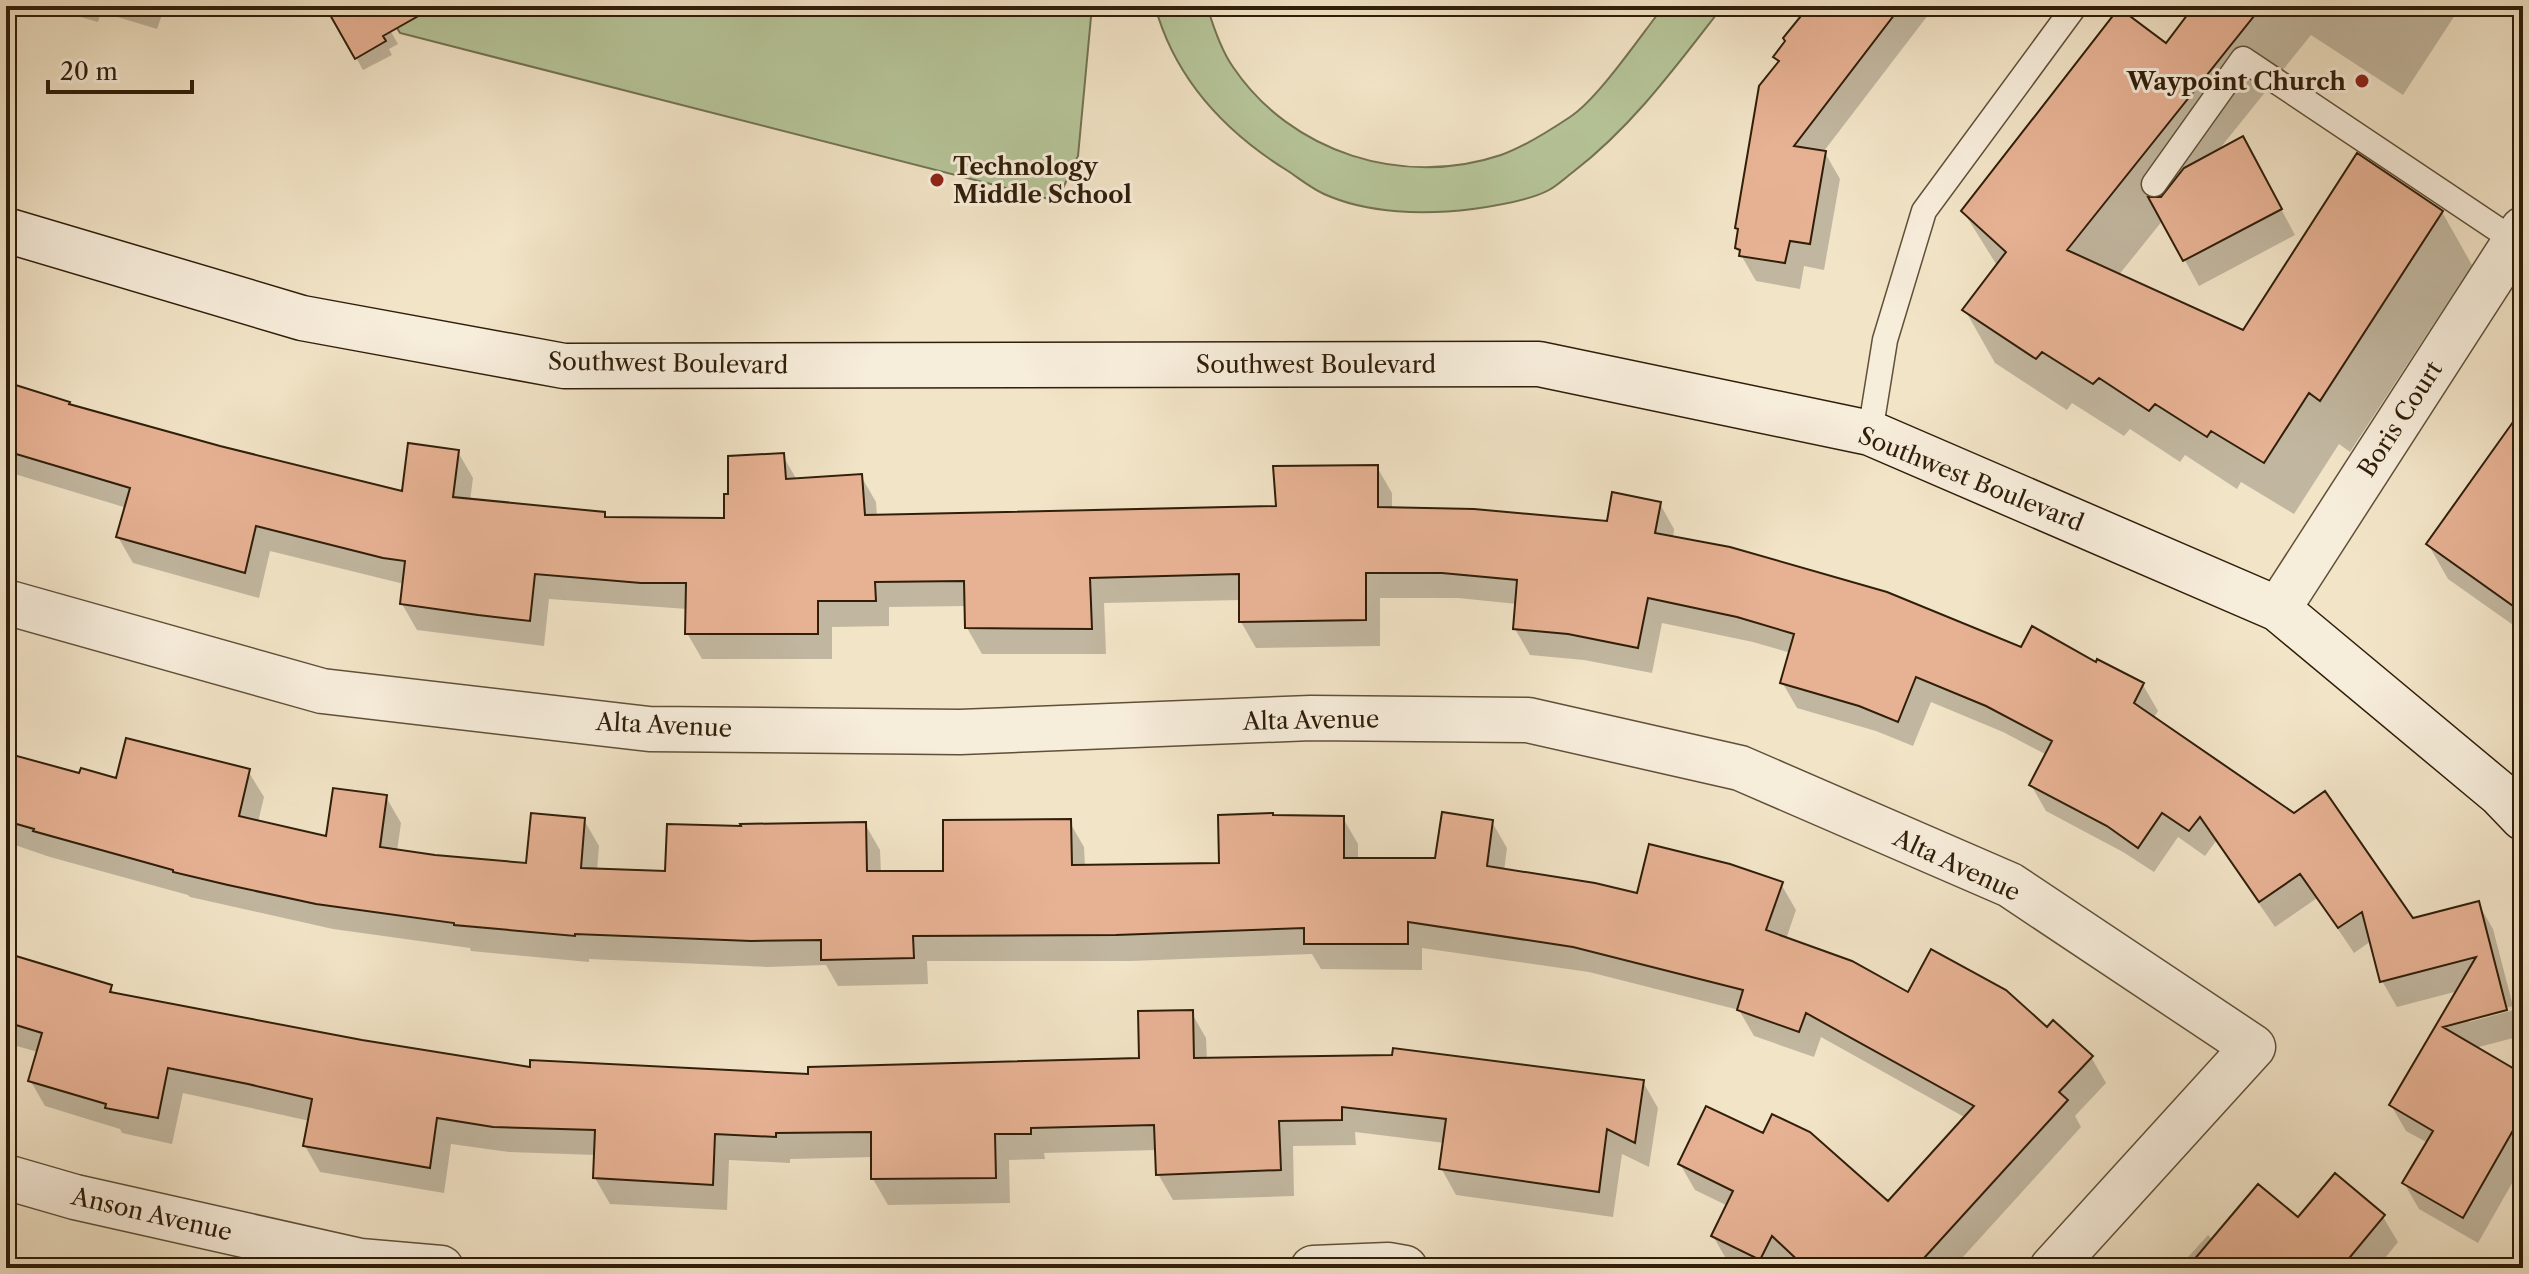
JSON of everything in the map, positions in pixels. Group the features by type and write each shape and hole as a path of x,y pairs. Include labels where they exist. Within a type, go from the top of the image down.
{"street":[{"name":"Southwest Boulevard","path":"6,230 302,318 564,366 1539,364 1870,433 2278,609 2500,794 2523,818"},
{"name":"Boris Court","path":"2278,609 2519,235"},
{"name":"Alta Avenue","path":"6,602 322,691 649,729 960,732 1311,718 1528,720 1740,768 2010,885 2253,1047 2052,1268"},
{"name":"Anson Avenue","path":"6,1177 75,1197 360,1261 441,1268"},
{"path":"1313,1268 1388,1265 1405,1268"}],"lane":[{"path":"1870,433 1885,340 1924,211 2075,6"},
{"path":"2154,184 2243,59 2519,235"}],"green space":[{"path":"384,6 1092,6 1078,156 1057,201 400,33"},
{"path":"1155,6 1207,6 1229,60 1257,97 1286,122 1317,141 1352,156 1388,164 1426,167 1464,164 1501,155 1570,117 1606,82 1664,6 1723,6 1635,115 1595,154 1552,188 1532,197 1491,206 1416,212 1359,206 1324,194 1243,139 1189,80 1175,57"}],"building":[{"path":"325,6 436,6 383,36 386,41 355,59"},
{"path":"1809,6 1901,6 1794,146 1826,151 1810,244 1790,241 1785,263 1739,256 1740,250 1735,248 1738,229 1735,228 1759,86 1779,61 1773,57 1785,41 1783,38"},
{"path":"2194,6 2262,6 2067,250 2243,330 2357,153 2443,211 2320,401 2309,393 2264,463 2211,431 2207,437 2155,404 2149,411 2099,378 2093,384 2042,352 2036,359 1962,310 2006,252 1961,211 2119,8 2166,43"},
{"path":"2243,136 2282,209 2183,261 2148,197 2161,197 2184,168"},
{"path":"6,382 69,404 220,446 402,491 408,443 459,450 453,497 605,512 605,517 724,518 724,494 728,494 728,456 784,453 786,479 862,474 865,515 1276,506 1273,466 1378,465 1378,507 1474,509 1607,521 1612,492 1661,502 1655,533 1730,547 1887,592 2021,647 2032,626 2096,662 2097,659 2144,683 2134,703 2294,813 2325,791 2413,918 2479,901 2507,1010 2443,1027 2523,1074 2523,1113 2463,1218 2402,1183 2433,1131 2389,1105 2476,957 2380,982 2362,912 2338,928 2300,874 2259,902 2200,817 2189,831 2162,813 2138,848 2107,826 2029,785 2052,741 1986,706 1916,677 1898,722 1859,706 1780,683 1794,634 1737,617 1648,598 1638,648 1568,634 1513,629 1517,580 1442,573 1366,573 1366,620 1239,622 1239,574 1090,578 1092,629 965,628 964,581 875,582 876,601 818,601 818,634 685,634 686,583 641,583 535,574 530,621 478,615 400,604 405,561 256,526 245,573 116,537 130,488 6,451"},
{"path":"2523,408 2523,613 2426,544"},
{"path":"126,738 250,769 239,816 326,836 333,788 387,795 380,847 526,863 531,813 585,818 581,868 665,871 667,824 741,826 866,822 867,871 943,871 943,820 1071,819 1072,865 1219,863 1218,815 1273,813 1344,816 1344,858 1435,858 1442,812 1493,820 1487,866 1595,883 1637,893 1649,844 1730,864 1783,882 1766,930 1852,961 1908,992 1931,949 2006,990 2047,1027 2053,1020 2093,1056 2059,1092 2068,1100 1915,1268 1806,1268 1772,1236 1760,1260 1711,1236 1733,1191 1678,1164 1706,1106 1763,1133 1772,1114 1810,1132 1888,1201 1974,1106 1806,1013 1799,1032 1737,1010 1743,990 1573,947 1408,922 1408,944 1304,944 1304,928 1116,935 913,936 914,958 821,960 821,940 575,936 454,925 316,904 228,885 173,872 6,821 6,753 79,773 81,768 116,778"},
{"path":"6,953 112,985 110,992 362,1040 530,1067 530,1060 808,1074 808,1067 1139,1058 1138,1011 1193,1010 1194,1058 1392,1055 1393,1048 1644,1080 1635,1143 1607,1129 1599,1192 1439,1169 1446,1119 1342,1107 1342,1120 1279,1121 1281,1170 1156,1175 1154,1125 1031,1128 1031,1134 995,1134 996,1178 871,1179 871,1132 776,1133 776,1137 715,1134 713,1185 593,1178 595,1130 493,1127 437,1118 430,1168 303,1146 312,1099 248,1084 168,1068 158,1118 105,1108 106,1104 28,1081 42,1033 6,1022"},
{"path":"2335,1173 2385,1215 2341,1268 2187,1268 2258,1184 2298,1217"}],"place":[{"name":"Waypoint Church","path":"2362,81"},
{"name":"Technology Middle School","path":"937,180"}]}
